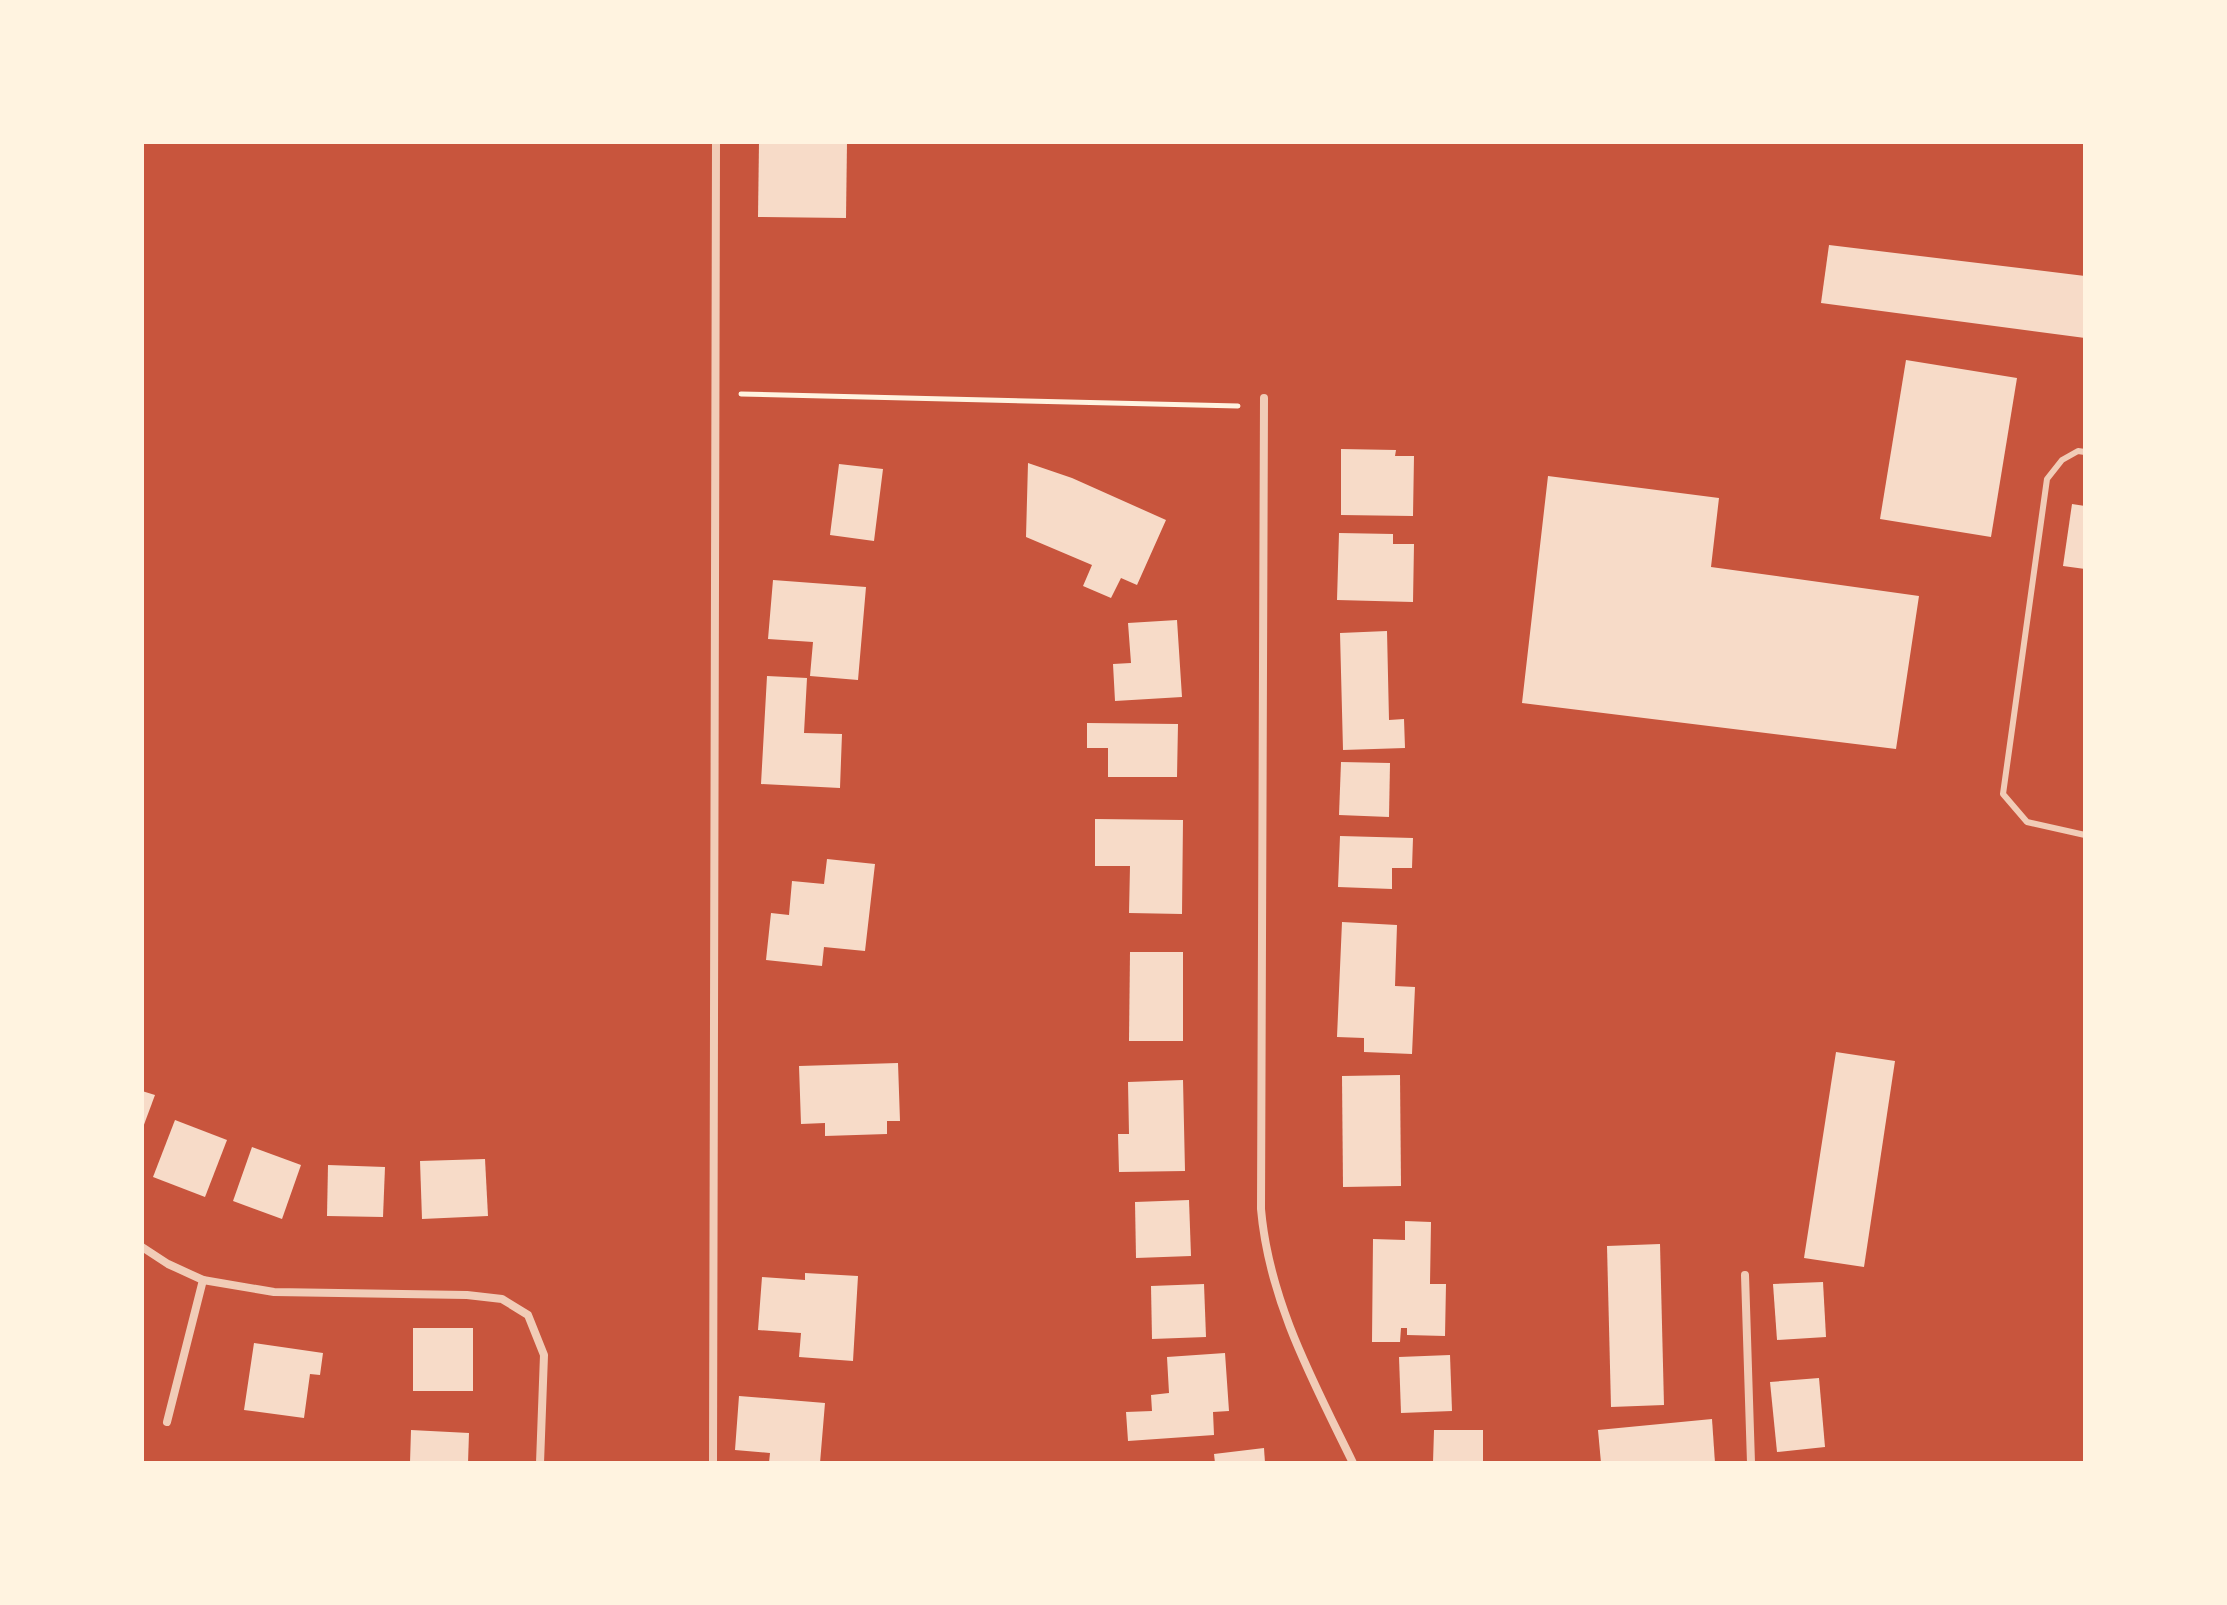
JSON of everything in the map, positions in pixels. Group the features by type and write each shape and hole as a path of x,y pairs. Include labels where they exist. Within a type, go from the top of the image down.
{"street":[{"path":"713,1463 716,142"},
{"path":"1264,402 1263,1235 1277,1293 1297,1347 1353,1463"},
{"path":"142,1247 168,1264 203,1280 274,1292 467,1295 502,1299 528,1315 544,1355 540,1463"},
{"path":"1745,1275 1751,1463"},
{"path":"167,1422 203,1280"}],"lane":[{"path":"2085,452 2078,451 2062,460 2047,479 2003,794 2027,822 2085,835"}],"path":[{"path":"716,393 1264,402"}],"building":[{"path":"759,142 847,142 846,218 758,217"},
{"path":"1829,245 2085,276 2085,338 1821,303"},
{"path":"1906,360 2017,378 1991,537 1880,519"},
{"path":"1341,449 1396,450 1395,456 1414,456 1413,516 1341,515"},
{"path":"1028,463 1072,478 1166,520 1137,585 1121,578 1111,598 1083,586 1092,565 1026,537"},
{"path":"839,464 883,469 874,541 830,535"},
{"path":"1548,476 1719,498 1711,567 1919,596 1896,749 1522,703"},
{"path":"2072,504 2085,506 2085,569 2063,566"},
{"path":"1339,533 1393,534 1393,544 1414,544 1413,602 1337,600"},
{"path":"773,580 866,587 858,680 810,676 813,642 768,639"},
{"path":"1177,620 1182,697 1115,701 1113,664 1131,663 1128,623"},
{"path":"1387,631 1389,720 1404,719 1405,748 1343,750 1340,633"},
{"path":"767,676 807,678 804,733 842,734 840,788 761,784"},
{"path":"1087,723 1178,724 1177,777 1108,777 1108,748 1087,748"},
{"path":"1341,762 1390,763 1389,817 1339,815"},
{"path":"1095,819 1183,820 1182,914 1129,913 1130,866 1095,866"},
{"path":"1340,836 1413,838 1412,868 1392,868 1392,889 1338,887"},
{"path":"827,859 875,864 865,951 824,947 822,966 766,960 771,913 789,915 792,881 824,884"},
{"path":"1342,922 1397,925 1395,986 1415,987 1412,1054 1364,1052 1364,1038 1337,1037"},
{"path":"1130,952 1183,952 1183,1041 1129,1041"},
{"path":"1836,1052 1895,1061 1864,1267 1804,1258"},
{"path":"898,1063 900,1121 887,1121 887,1134 825,1136 825,1123 801,1124 799,1066"},
{"path":"1400,1075 1401,1186 1343,1187 1342,1076"},
{"path":"1183,1080 1185,1171 1119,1172 1118,1134 1129,1134 1128,1082"},
{"path":"142,1091 155,1095 142,1130"},
{"path":"175,1120 227,1140 205,1197 153,1177"},
{"path":"252,1147 301,1165 282,1219 233,1201"},
{"path":"485,1159 488,1216 422,1219 420,1161"},
{"path":"328,1165 385,1167 383,1217 327,1216"},
{"path":"1189,1200 1191,1256 1136,1258 1135,1202"},
{"path":"1405,1221 1431,1222 1430,1284 1446,1284 1445,1336 1407,1335 1407,1328 1401,1328 1400,1342 1372,1342 1373,1239 1405,1240"},
{"path":"1660,1244 1664,1405 1611,1407 1607,1246"},
{"path":"805,1273 858,1276 853,1361 799,1357 801,1333 758,1330 762,1277 805,1280"},
{"path":"1823,1282 1826,1337 1777,1340 1773,1284"},
{"path":"1204,1284 1206,1337 1152,1339 1151,1286"},
{"path":"413,1328 473,1328 473,1391 413,1391"},
{"path":"254,1343 323,1353 320,1375 310,1374 304,1418 244,1410"},
{"path":"1225,1353 1229,1411 1213,1412 1214,1435 1128,1441 1126,1412 1152,1411 1151,1395 1169,1393 1167,1357"},
{"path":"1450,1355 1452,1411 1401,1413 1399,1357"},
{"path":"1819,1378 1825,1447 1777,1452 1770,1382"},
{"path":"739,1396 825,1403 820,1463 769,1463 770,1453 735,1450"},
{"path":"1712,1419 1715,1463 1601,1463 1598,1430"},
{"path":"411,1430 469,1433 468,1463 410,1463"},
{"path":"1434,1430 1483,1430 1483,1463 1433,1463"},
{"path":"1264,1448 1265,1463 1215,1463 1214,1454"}]}
